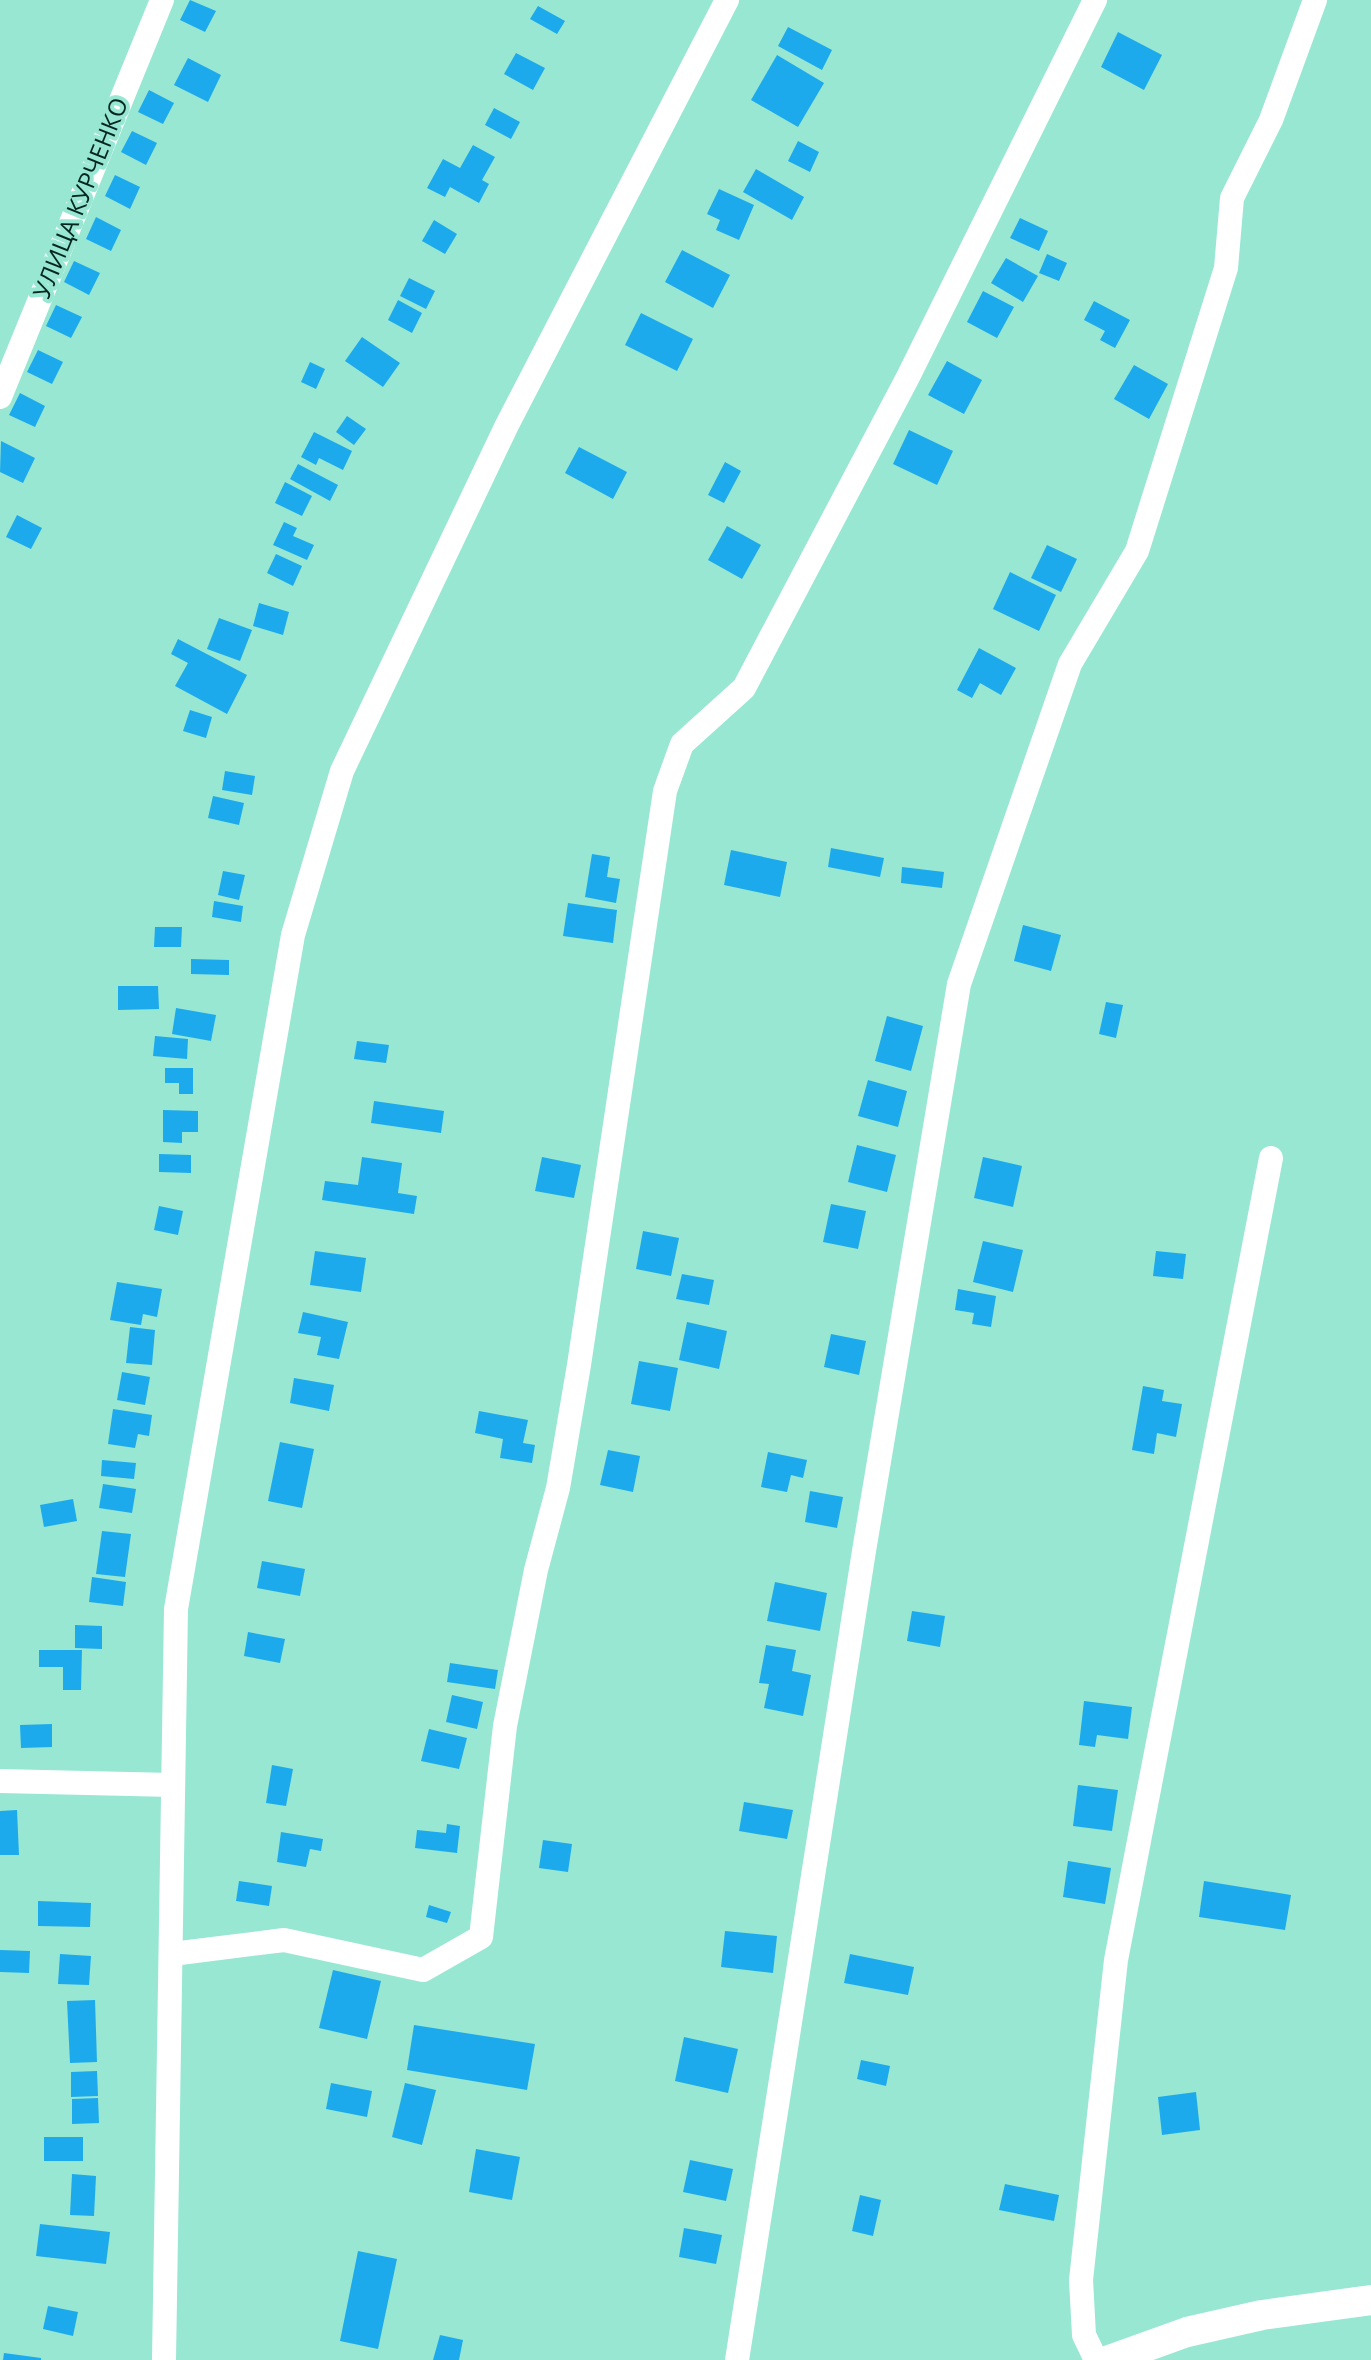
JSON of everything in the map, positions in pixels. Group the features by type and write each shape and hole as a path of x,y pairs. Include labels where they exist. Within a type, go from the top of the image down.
{"main road":[{"path":"1109,2360 1187,2332 1217,2325 1262,2315 1371,2300"}],"street":[{"name":"УЛИЦА КУРЧЕНКО","path":"0,397 162,0"},
{"path":"164,2360 176,1609 293,935 342,771 507,425 727,0"},
{"path":"172,1954 284,1940 423,1970 481,1937 505,1726 536,1570 558,1488 665,791 682,744 744,688 908,377 1095,0"},
{"path":"737,2360 864,1551 959,984 1070,664 1137,551 1226,268 1232,198 1271,120 1315,0"},
{"path":"1096,2360 1084,2335 1081,2280 1116,1960 1271,1158"},
{"path":"0,1781 173,1785"}],"building":[{"path":"190,0 216,11 205,32 180,20"},
{"path":"538,6 565,21 557,34 530,19"},
{"path":"788,27 832,50 822,70 778,46"},
{"path":"1118,32 1162,55 1144,90 1101,67"},
{"path":"516,53 545,68 533,90 504,74"},
{"path":"777,55 824,83 798,127 751,100"},
{"path":"188,58 221,75 208,102 174,85"},
{"path":"149,90 174,103 163,124 138,112"},
{"path":"494,108 520,122 511,139 485,125"},
{"path":"132,131 157,143 146,165 121,152"},
{"path":"798,141 819,152 810,172 788,161"},
{"path":"473,145 495,157 482,180 489,184 479,203 450,187 445,197 427,188 443,159 460,168"},
{"path":"756,169 804,197 792,220 743,192"},
{"path":"115,175 140,187 130,209 105,196"},
{"path":"719,189 754,205 739,240 716,230 720,220 707,214"},
{"path":"96,217 121,230 111,251 86,239"},
{"path":"1020,218 1048,231 1039,251 1010,238"},
{"path":"434,220 457,234 445,254 422,241"},
{"path":"682,250 730,275 713,308 665,282"},
{"path":"1047,254 1067,263 1059,281 1039,273"},
{"path":"1006,258 1038,276 1023,302 991,283"},
{"path":"74,261 100,273 89,295 64,282"},
{"path":"409,278 435,291 426,309 400,296"},
{"path":"983,291 1014,307 997,338 967,322"},
{"path":"398,300 422,313 412,333 388,320"},
{"path":"1094,301 1130,320 1115,348 1100,340 1105,331 1084,320"},
{"path":"56,305 82,317 71,338 46,326"},
{"path":"641,313 693,339 677,371 625,345"},
{"path":"362,337 400,363 383,387 345,361"},
{"path":"38,350 63,362 52,384 27,372"},
{"path":"947,361 982,380 964,414 928,395"},
{"path":"310,362 325,369 316,389 301,382"},
{"path":"1134,365 1168,384 1149,419 1114,399"},
{"path":"20,393 45,406 35,427 9,415"},
{"path":"347,416 366,429 354,445 336,432"},
{"path":"909,430 953,451 937,485 893,464"},
{"path":"314,432 352,451 343,470 319,458 316,465 301,457"},
{"path":"1,441 35,458 23,483 0,472"},
{"path":"579,447 627,472 613,499 565,473"},
{"path":"725,462 741,471 724,503 708,495"},
{"path":"298,464 338,485 330,501 290,479"},
{"path":"285,482 312,496 302,516 275,503"},
{"path":"17,515 42,528 31,549 6,537"},
{"path":"284,522 297,528 293,536 314,545 307,560 273,545"},
{"path":"727,526 761,545 742,579 708,560"},
{"path":"1047,545 1077,559 1061,592 1031,578"},
{"path":"276,554 302,566 293,586 267,573"},
{"path":"1010,572 1056,595 1039,631 993,609"},
{"path":"259,603 289,612 283,635 253,626"},
{"path":"219,618 252,630 240,661 207,649"},
{"path":"178,639 247,675 227,714 175,686 188,663 171,654"},
{"path":"979,648 1016,668 1001,695 980,683 972,698 957,690"},
{"path":"190,710 212,717 206,738 183,731"},
{"path":"225,771 255,776 252,795 222,790"},
{"path":"213,796 244,803 239,825 208,818"},
{"path":"831,848 884,858 880,877 828,867"},
{"path":"731,850 787,862 780,897 724,885"},
{"path":"592,854 610,857 607,877 620,879 616,903 585,897"},
{"path":"902,867 944,872 942,888 901,883"},
{"path":"223,871 245,875 239,900 218,895"},
{"path":"214,901 243,906 241,922 212,917"},
{"path":"568,903 617,910 613,943 563,936"},
{"path":"1023,925 1061,935 1051,971 1014,961"},
{"path":"155,927 182,927 181,947 154,947"},
{"path":"191,959 229,960 229,975 191,974"},
{"path":"118,986 158,986 159,1009 118,1010"},
{"path":"1106,1002 1123,1005 1116,1038 1099,1034"},
{"path":"176,1008 216,1015 211,1041 172,1034"},
{"path":"887,1016 923,1026 911,1071 875,1061"},
{"path":"155,1036 188,1039 187,1059 153,1056"},
{"path":"357,1041 389,1045 386,1063 354,1059"},
{"path":"165,1068 193,1068 193,1094 179,1094 179,1083 165,1083"},
{"path":"868,1080 907,1091 898,1127 858,1116"},
{"path":"374,1101 444,1111 441,1133 371,1123"},
{"path":"163,1110 198,1111 198,1132 182,1132 182,1143 163,1142"},
{"path":"857,1145 896,1155 887,1192 848,1182"},
{"path":"159,1154 191,1155 191,1173 159,1172"},
{"path":"362,1157 402,1163 398,1193 417,1196 414,1214 322,1200 325,1181 358,1185"},
{"path":"542,1157 581,1165 574,1198 535,1191"},
{"path":"983,1157 1022,1166 1013,1207 974,1198"},
{"path":"831,1204 866,1211 858,1249 823,1242"},
{"path":"159,1206 183,1211 178,1235 154,1230"},
{"path":"643,1231 679,1238 671,1276 636,1269"},
{"path":"983,1241 1023,1250 1013,1292 973,1282"},
{"path":"315,1251 366,1258 361,1292 310,1285"},
{"path":"1156,1251 1186,1254 1183,1279 1153,1276"},
{"path":"682,1274 714,1280 709,1305 676,1299"},
{"path":"117,1282 162,1289 157,1317 143,1314 141,1325 110,1320"},
{"path":"958,1289 996,1296 991,1327 972,1324 974,1313 955,1310"},
{"path":"303,1312 348,1322 339,1359 317,1355 321,1337 298,1333"},
{"path":"687,1322 727,1331 719,1369 679,1360"},
{"path":"130,1327 155,1330 152,1365 126,1363"},
{"path":"831,1334 866,1341 859,1375 824,1367"},
{"path":"639,1361 678,1368 670,1411 631,1404"},
{"path":"122,1372 150,1377 145,1405 117,1400"},
{"path":"294,1378 334,1385 329,1411 290,1403"},
{"path":"1143,1386 1164,1390 1162,1401 1182,1404 1176,1437 1157,1433 1154,1454 1132,1450"},
{"path":"113,1409 152,1415 149,1436 138,1434 135,1448 108,1444"},
{"path":"479,1411 528,1420 523,1443 535,1445 532,1463 500,1458 503,1439 475,1433"},
{"path":"280,1442 314,1449 302,1508 268,1501"},
{"path":"608,1450 640,1456 633,1492 600,1485"},
{"path":"768,1452 807,1460 803,1478 791,1475 787,1492 761,1487"},
{"path":"102,1460 136,1463 134,1479 101,1476"},
{"path":"103,1484 136,1489 132,1513 99,1508"},
{"path":"810,1491 843,1497 837,1528 805,1522"},
{"path":"73,1499 77,1521 44,1527 40,1505"},
{"path":"102,1531 131,1534 125,1577 96,1574"},
{"path":"262,1561 305,1569 300,1596 257,1588"},
{"path":"92,1577 126,1582 123,1606 89,1602"},
{"path":"775,1582 827,1593 820,1631 767,1621"},
{"path":"912,1611 945,1616 940,1647 907,1641"},
{"path":"75,1625 102,1626 102,1649 75,1648"},
{"path":"248,1632 285,1639 280,1663 244,1656"},
{"path":"766,1645 796,1650 792,1671 811,1675 803,1716 764,1708 769,1684 759,1683"},
{"path":"39,1650 82,1650 81,1690 63,1690 63,1667 39,1667"},
{"path":"450,1663 498,1670 495,1689 447,1682"},
{"path":"452,1695 483,1702 477,1729 446,1722"},
{"path":"1084,1701 1132,1707 1128,1739 1097,1735 1095,1747 1079,1745"},
{"path":"52,1724 52,1747 21,1748 20,1725"},
{"path":"429,1729 467,1738 459,1769 421,1761"},
{"path":"272,1765 293,1769 286,1806 266,1803"},
{"path":"1078,1785 1118,1790 1112,1831 1073,1826"},
{"path":"744,1802 793,1810 787,1839 739,1831"},
{"path":"17,1810 19,1855 0,1855 0,1811"},
{"path":"447,1824 460,1826 457,1853 415,1848 417,1830 446,1833"},
{"path":"281,1832 323,1839 321,1851 310,1849 306,1867 277,1862"},
{"path":"543,1840 572,1844 568,1872 539,1868"},
{"path":"1068,1861 1111,1868 1105,1904 1063,1897"},
{"path":"239,1881 272,1886 269,1906 236,1901"},
{"path":"1204,1881 1291,1895 1285,1930 1199,1917"},
{"path":"38,1901 91,1903 90,1927 38,1926"},
{"path":"429,1905 451,1912 447,1923 426,1917"},
{"path":"725,1931 777,1936 773,1973 721,1967"},
{"path":"0,1950 30,1951 29,1973 0,1972"},
{"path":"60,1954 91,1956 89,1985 58,1984"},
{"path":"850,1954 914,1967 908,1995 844,1983"},
{"path":"333,1970 381,1981 367,2039 319,2028"},
{"path":"95,2000 97,2062 70,2063 67,2001"},
{"path":"414,2025 535,2044 527,2090 407,2070"},
{"path":"684,2037 738,2049 728,2093 675,2081"},
{"path":"861,2060 890,2066 886,2086 857,2079"},
{"path":"97,2071 98,2096 71,2097 71,2072"},
{"path":"331,2083 372,2091 367,2117 326,2109"},
{"path":"405,2083 436,2090 422,2145 392,2137"},
{"path":"1196,2092 1200,2130 1162,2135 1158,2097"},
{"path":"98,2098 99,2123 72,2124 72,2099"},
{"path":"44,2137 83,2137 83,2161 44,2161"},
{"path":"476,2149 520,2157 512,2200 469,2192"},
{"path":"690,2160 733,2169 726,2201 683,2192"},
{"path":"72,2174 96,2176 94,2216 70,2215"},
{"path":"1005,2184 1059,2195 1054,2221 999,2210"},
{"path":"860,2195 881,2200 873,2236 852,2231"},
{"path":"40,2224 110,2232 106,2264 36,2256"},
{"path":"684,2228 722,2235 716,2264 679,2257"},
{"path":"358,2251 397,2259 378,2349 340,2341"},
{"path":"48,2306 78,2312 73,2336 43,2329"},
{"path":"440,2335 463,2340 459,2360 433,2360"},
{"path":"4,2353 41,2358 41,2360 3,2360"}]}
